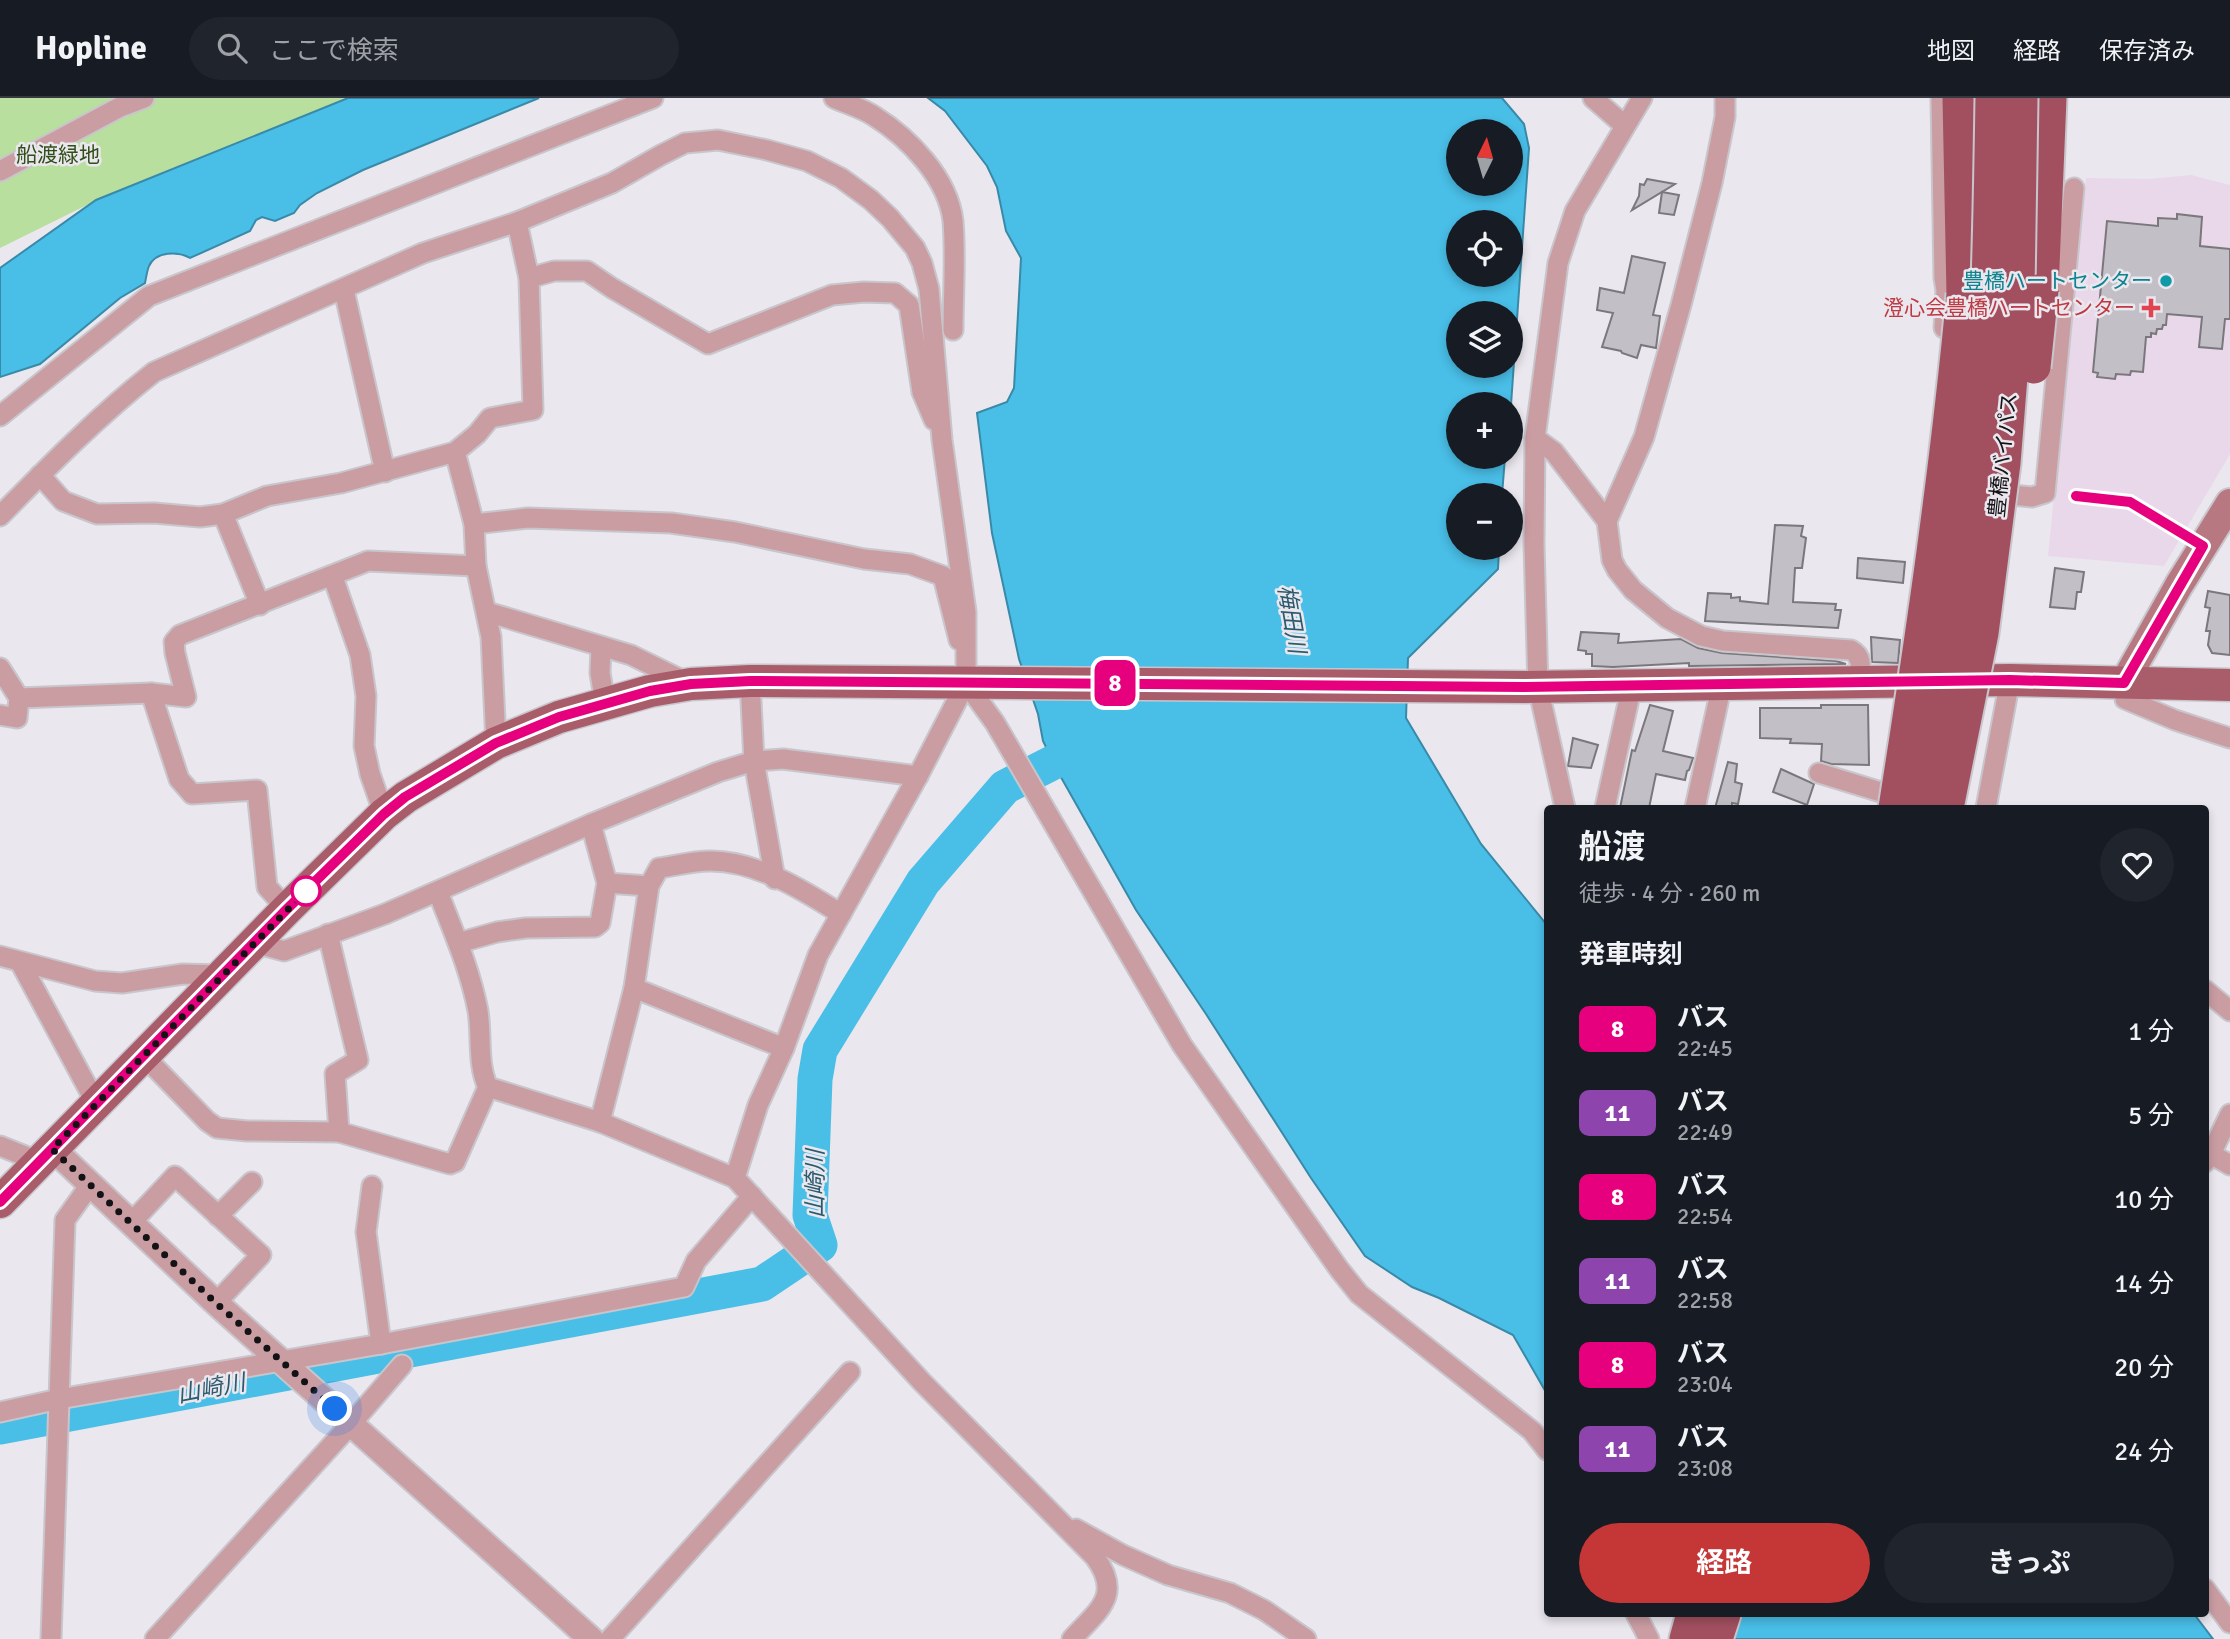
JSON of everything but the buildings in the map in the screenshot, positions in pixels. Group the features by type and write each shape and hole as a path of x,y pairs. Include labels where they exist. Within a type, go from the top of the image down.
{"highway":[{"path":"1887,803 1945,471 1963,294 1959,98"},
{"name":"豊橋バイパス","path":"1921,805 1952,623 1975,462 1989,289 1993,98"},
{"name":"豊橋バイパス","path":"1948,805 1982,633 2004,463 2018,290 2021,98"},
{"path":"1969,805 2000,642 2027,435 2042,290 2049,98"},
{"path":"1686,1639 1692,1617"},
{"path":"1716,1639 1723,1617"}],"main road":[{"path":"2124,683 2179,585 2230,503"},
{"path":"0,1202 287,909 384,814 405,797 496,743 559,717 650,691 691,684 750,681 966,676 1013,682 1531,687 2010,680 2230,685"}],"street":[{"path":"0,171 120,107 144,98"},
{"path":"0,416 149,296 653,98"},
{"path":"834,98 872,115 907,140 943,190 953,220 953,330"},
{"path":"1593,98 1624,125"},
{"path":"1565,805 1531,687 1535,438 1558,263 1575,211 1642,98"},
{"path":"1607,521 1644,437 1681,305 1712,183 1725,117 1725,98"},
{"path":"1819,773 1887,803 1930,487 1944,345 1946,290 1941,98"},
{"path":"0,516 121,398 154,372 423,254 517,222 612,183 685,143 718,140 807,161 841,178 890,218 915,248 929,289 942,440 966,612 966,676 918,776 818,955 784,1048 758,1105 735,1178"},
{"path":"1930,487 2032,497 2045,493 2074,188"},
{"path":"40,475 63,501 97,514 154,513 200,517 223,514 267,496 341,483 455,452 477,434 490,418 533,410 529,278 517,222"},
{"path":"529,278 554,271 587,271 708,344 832,295 895,293 909,305 922,392 942,440"},
{"path":"344,290 385,472"},
{"path":"1535,438 1554,452 1607,521 1612,560 1617,570 1633,590 1667,618 1701,636 1723,641 1851,650 1858,655 1861,662 1859,682"},
{"path":"455,452 474,524 476,566 491,637 496,743"},
{"path":"223,514 260,605"},
{"path":"474,524 528,518 671,523 735,532 864,559 910,564 943,576 966,676 1182,1045 1359,1294 1532,1431 1544,1446"},
{"path":"19,698 151,693 186,697 174,653 174,642 180,635 368,561 476,566"},
{"path":"333,577 360,655 366,696 364,746 370,774 384,814"},
{"path":"487,612 631,654 691,684"},
{"path":"601,647 600,673 605,703"},
{"path":"0,668 19,698 17,718 0,715"},
{"path":"1987,805 2010,680"},
{"path":"750,681 754,761 775,878"},
{"path":"2124,683 2124,699 2230,738"},
{"path":"1696,805 1722,684"},
{"path":"1606,805 1632,685"},
{"path":"151,693 179,779 192,794 257,790 267,887 287,909"},
{"path":"255,943 284,951 385,914 591,824 718,772 754,761 783,760 918,776"},
{"path":"458,943 497,932 526,928 595,927 600,923 607,883 591,824"},
{"path":"600,1122 634,988 649,886 659,868 709,861 745,866 813,897 841,914"},
{"path":"607,883 649,886"},
{"path":"143,1055 207,1121 218,1128 339,1132 450,1164 455,1162 488,1087 482,1073 478,1014 470,974 438,891"},
{"path":"328,934 358,1060 335,1074 339,1132"},
{"path":"0,957 95,981 122,983 183,974 223,975"},
{"path":"20,962 96,1102"},
{"path":"634,988 784,1048"},
{"path":"2209,993 2230,1011"},
{"path":"488,1087 600,1122 735,1178 922,1382 1107,1573 1109,1591 1103,1604 1072,1639"},
{"path":"2209,1156 2230,1114"},
{"path":"0,1146 46,1155 90,1185 216,1303 591,1639"},
{"path":"2209,1158 2230,1165"},
{"path":"131,1223 175,1176 261,1255 216,1303"},
{"path":"218,1216 252,1182"},
{"path":"51,1639 65,1220 90,1185"},
{"path":"372,1186 366,1232 382,1344"},
{"path":"0,1412 58,1410 290,1369 382,1344 684,1287 696,1261 752,1196"},
{"path":"155,1639 351,1424 401,1365"},
{"path":"610,1639 850,1372"},
{"path":"1054,1516 1123,1555 1168,1574 1230,1593 1264,1609 1306,1639"},
{"path":"2209,1594 2230,1623"},
{"path":"1638,1617 1649,1639"}],"shaded area":[{"name":"澄心会豊橋ハートセンター","path":"2191,175 2230,185 2230,454 2164,566 2048,556 2086,178 2149,179"}],"green space":[{"name":"船渡緑地","path":"0,98 348,98 97,200 0,248"}],"water":[{"path":"348,98 539,98 363,170 317,193 294,213 275,221 262,217 256,220 250,231 190,258 180,254 157,257 149,266 145,283 120,298 40,364 0,377 0,268 96,200"},
{"name":"梅田川","path":"928,98 1502,98 1520,119 1446,119 1446,196 1523,196 1524,124 1529,148 1523,234 1523,210 1446,210 1446,287 1519,287 1518,301 1446,301 1446,378 1513,378 1512,392 1446,392 1446,469 1504,469 1503,483 1446,483 1446,560 1498,560 1498,569 1408,658 1406,718 1481,844 1544,921 1544,1389 1513,1335 1412,1287 1365,1256 1136,910 1043,741 1038,714 1019,659 992,533 977,413 1007,402 1014,388 1021,258 1006,231 997,187 987,166 945,111"},
{"path":"1713,1617 2196,1617 2213,1639 1731,1639"}],"waterway":[{"name":"山崎川","path":"0,1427 762,1284 820,1245 810,1215 815,1079 820,1050 923,882 1005,787 1095,741"}],"bus line":[{"name":"8","path":"0,1202 287,909 384,814 405,797 496,743 559,717 650,691 691,684 750,681 1524,687 2010,680 2124,683 2203,546 2130,502 2076,496"}],"place":[{"name":"豊橋ハートセンター","path":"2166,281"},
{"name":"澄心会豊橋ハートセンター","path":"2151,308"}],"route":[{"path":"306,891 52,1149 216,1303 335,1409"}]}
